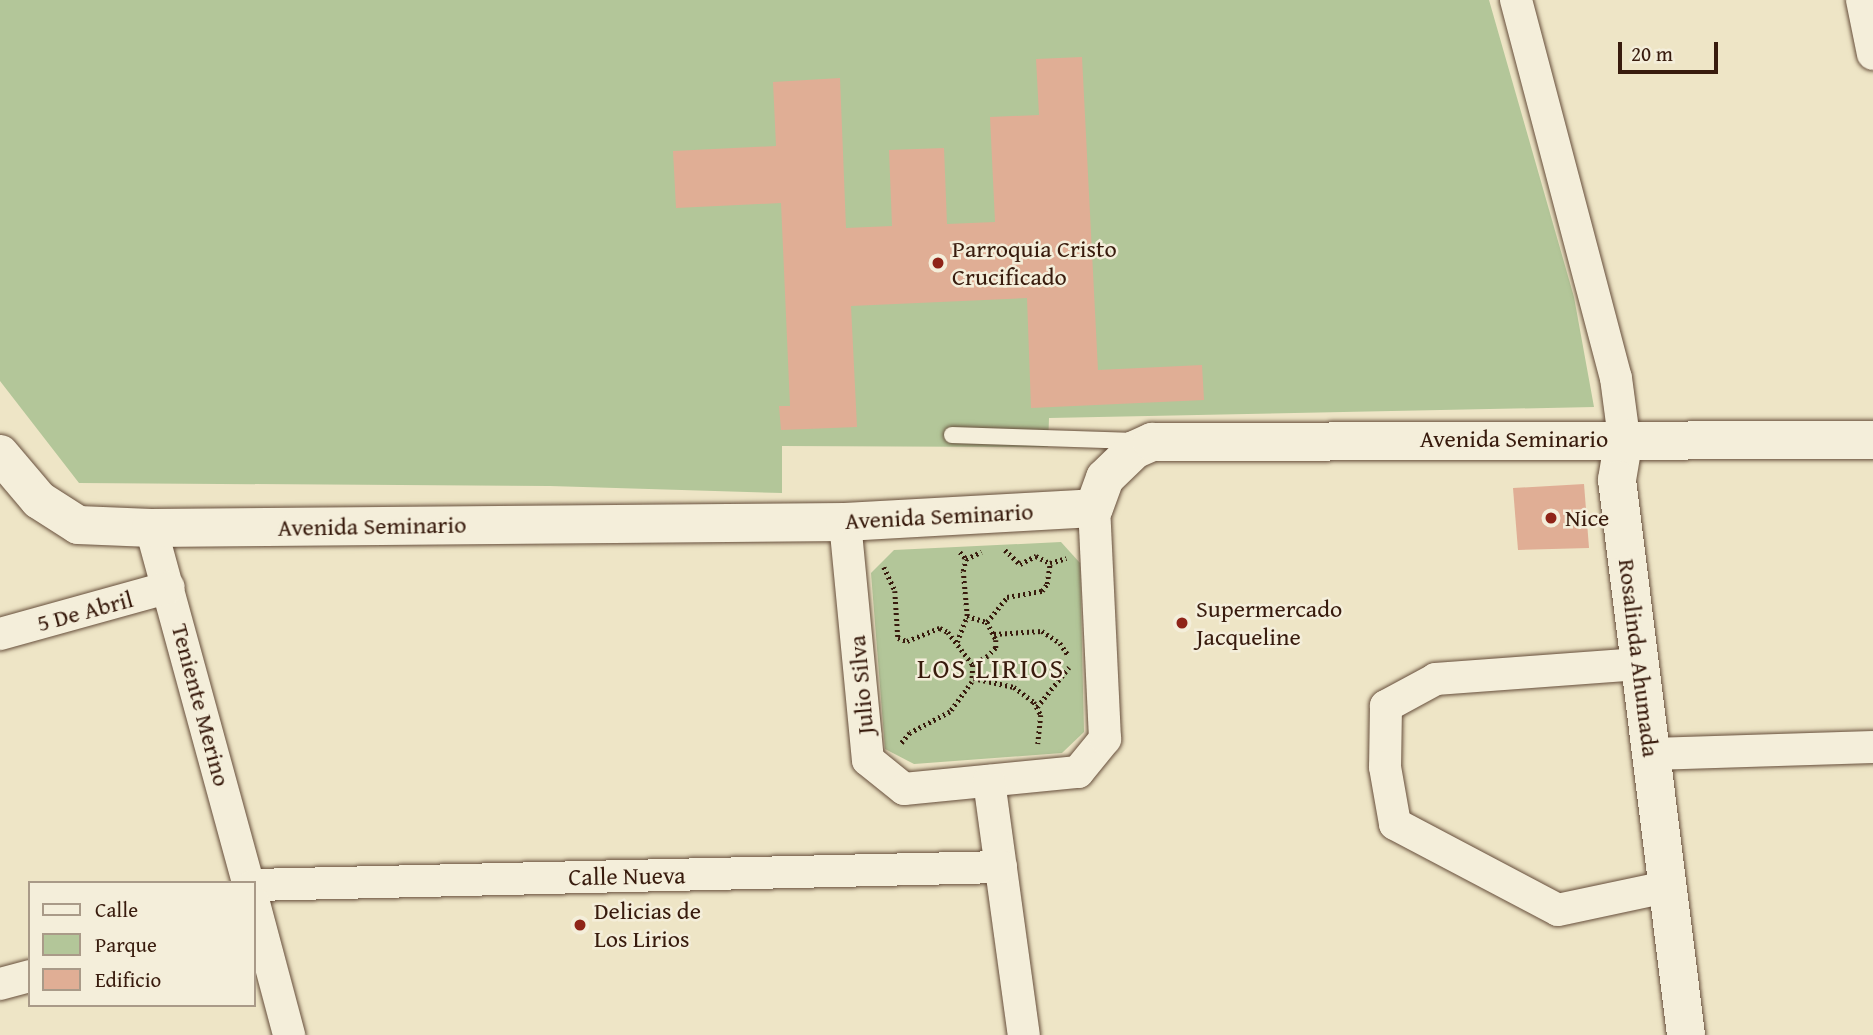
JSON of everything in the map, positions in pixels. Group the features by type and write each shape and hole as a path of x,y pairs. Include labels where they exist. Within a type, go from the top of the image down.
{"street":[{"name":"Rosalinda Ahumada","path":"1516,0 1616,378 1624,438 1618,480 1686,1035"},
{"path":"1862,0 1873,54"},
{"name":"Avenida Seminario","path":"1152,442 1624,438 1873,440"},
{"path":"885,774 904,789 1079,772 1105,739 1094,508 1105,478 1134,450 1152,442"},
{"name":"Avenida Seminario","path":"0,454 39,500 78,525 847,539 950,516 1094,508"},
{"name":"Teniente Merino","path":"151,528 247,881"},
{"name":"Julio Silva","path":"847,539 868,760 885,774"},
{"name":"5 De Abril","path":"0,634 169,587"},
{"path":"1639,664 1436,679 1386,706 1384,767 1395,824 1558,911 1666,887"},
{"path":"1652,754 1873,747"},
{"path":"989,781 1024,1035"},
{"name":"Calle Nueva","path":"256,885 1001,867"},
{"path":"256,916 289,1035"},
{"path":"0,984 28,977"}],"lane":[{"path":"952,435 1152,442"}],"path":[{"path":"950,516 953,547 966,559"},
{"path":"847,539 882,562 895,591 898,638 907,641 940,628 957,642 973,665 973,678 950,712 905,737 885,774"},
{"path":"966,559 993,546 1007,552 1016,563 1036,555 1050,563 1067,558 1096,557"},
{"path":"957,642 967,616 963,571 966,559"},
{"path":"987,622 1007,597 1042,591 1047,584 1050,563"},
{"path":"967,616 987,622 994,634 996,648 973,665"},
{"path":"994,634 1042,631 1068,654 1071,662 1067,669 1037,707"},
{"path":"973,678 1014,687 1037,707 1041,715 1035,777"}],"green space":[{"path":"0,0 1489,0 1574,297 1594,407 1049,418 1048,447 782,446 782,493 550,486 79,483 0,381"},
{"path":"1061,542 1080,563 1084,732 1062,753 914,764 885,749 871,573 894,550"}],"building":[{"name":"Parroquia Cristo Crucificado","path":"1082,57 1098,370 1202,365 1204,400 1031,408 1027,298 851,306 857,427 781,430 779,406 790,406 781,203 676,208 673,151 776,146 773,82 840,78 846,228 892,226 889,150 944,148 947,224 995,222 990,117 1039,115 1036,59"},
{"name":"Nice","path":"1584,484 1589,548 1518,550 1513,488"}],"place":[{"name":"Parroquia Cristo Crucificado","path":"938,263"},
{"name":"Nice","path":"1551,518"},
{"name":"Supermercado Jacqueline","path":"1182,623"},
{"name":"Delicias de Los Lirios","path":"580,925"}],"district":[{"name":"LOS LIRIOS","path":"991,668"}]}
